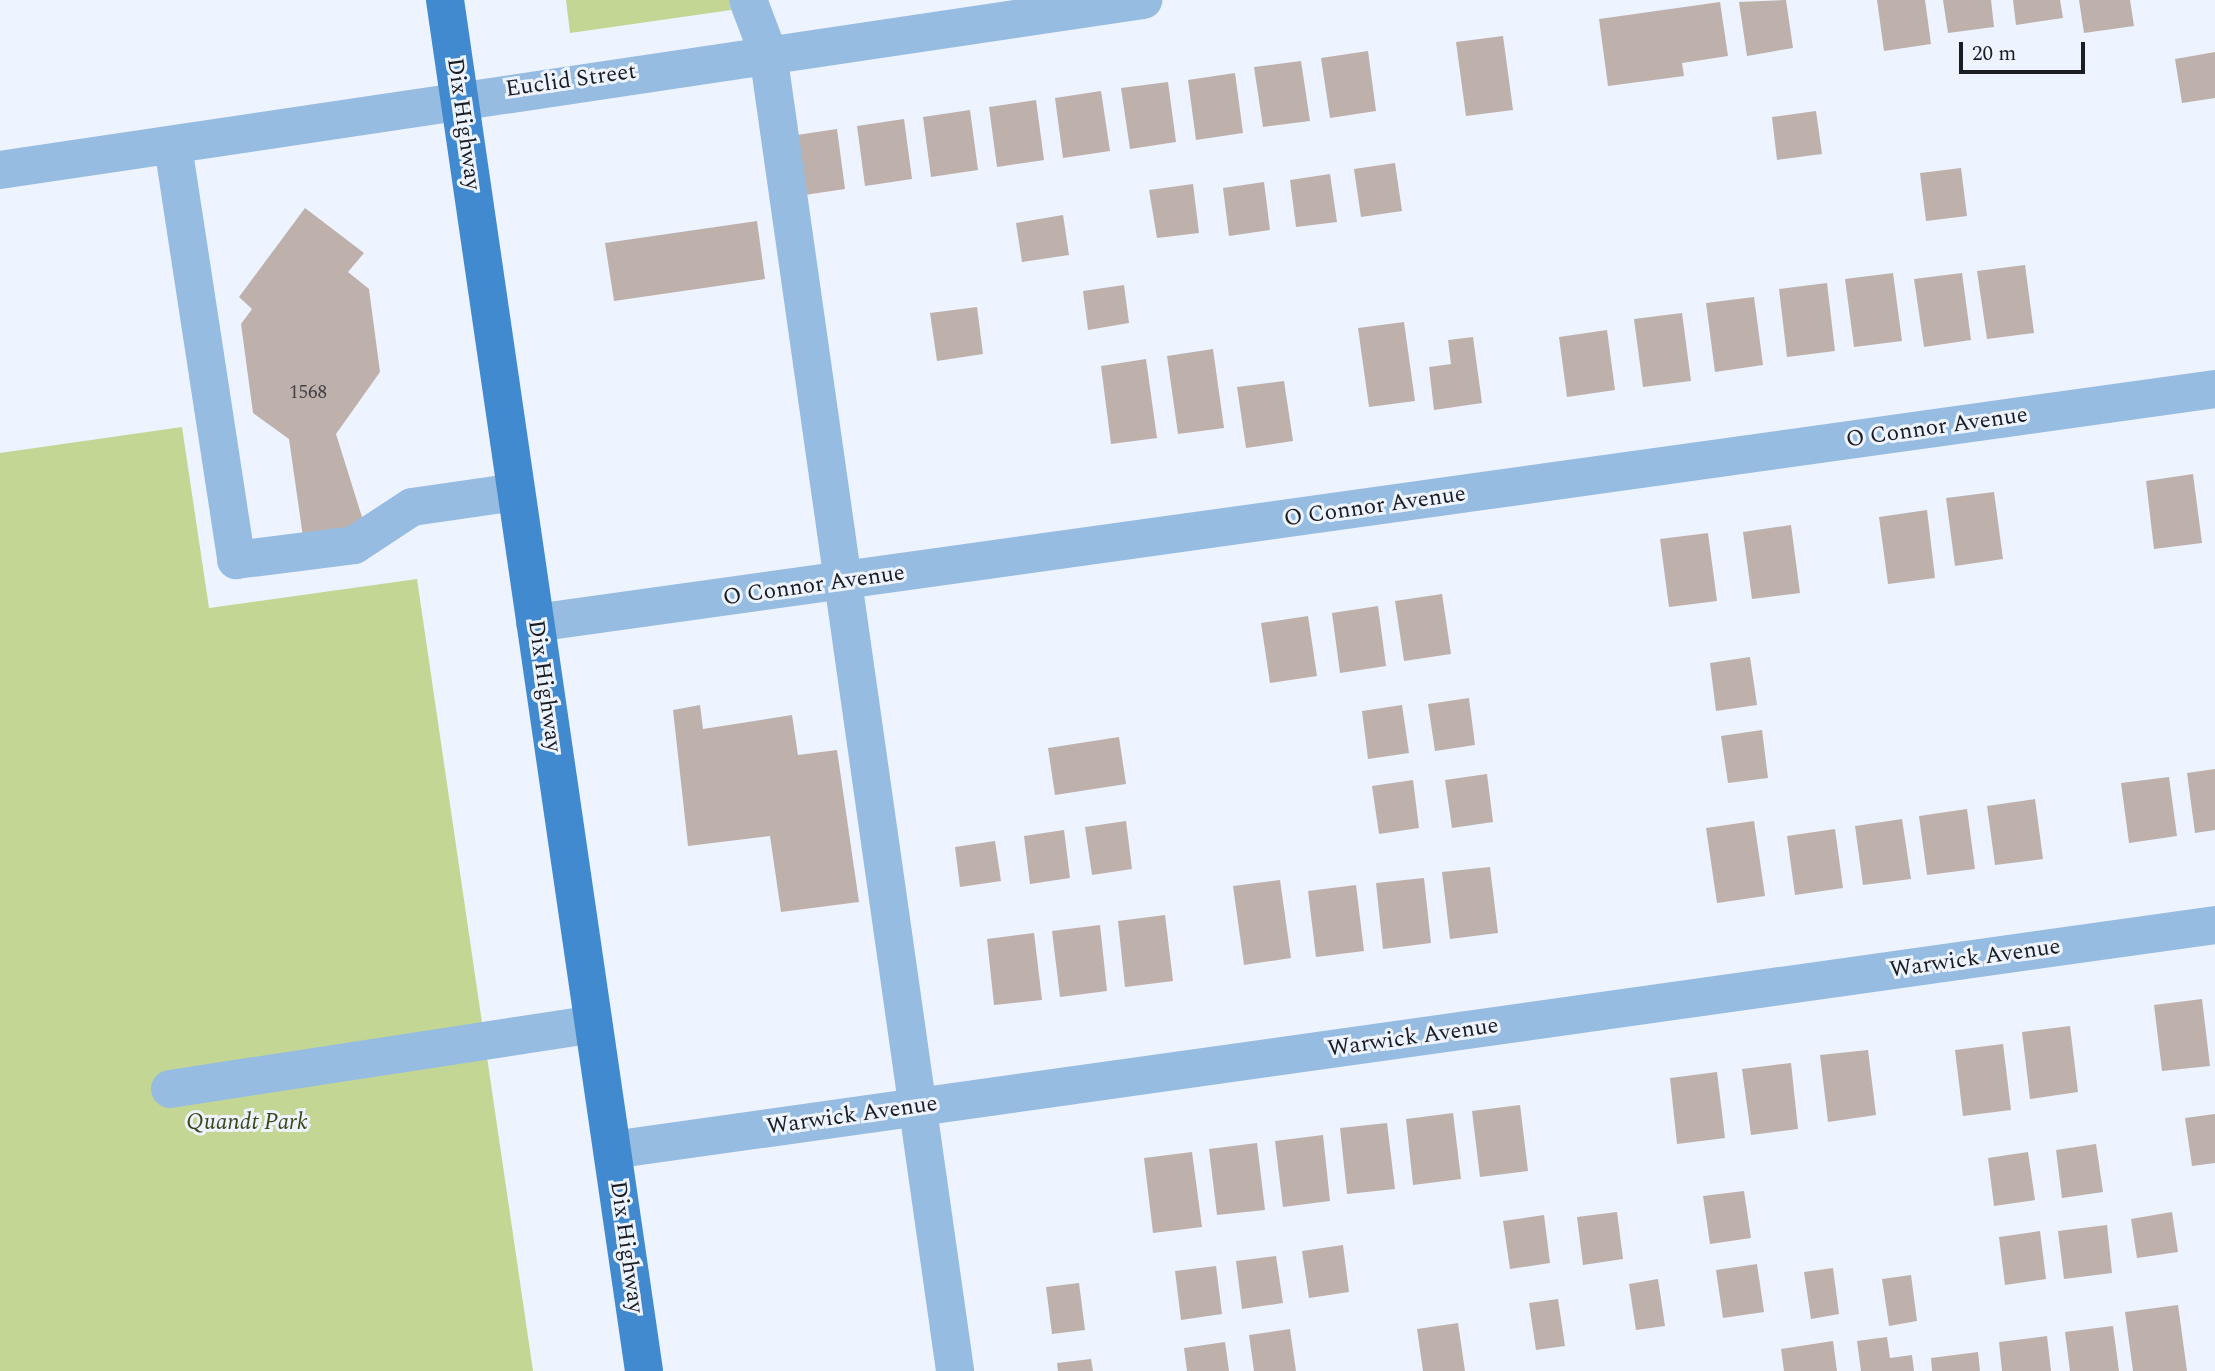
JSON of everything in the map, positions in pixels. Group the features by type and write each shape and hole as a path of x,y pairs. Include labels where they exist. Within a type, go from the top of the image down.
{"main road":[{"name":"Dix Highway","path":"445,0 644,1371"}],"street":[{"path":"748,0 768,52 955,1371"},
{"name":"Euclid Street","path":"0,170 173,146 459,97 1143,0"},
{"path":"173,146 236,559 354,545 412,507 516,492"},
{"name":"O Connor Avenue","path":"535,623 2215,389"},
{"name":"Warwick Avenue","path":"612,1150 2215,925"},
{"path":"170,1089 593,1024"}],"green space":[{"path":"566,0 729,0 731,10 570,33"},
{"name":"Quandt Park","path":"182,427 209,608 417,579 533,1371 0,1371 0,453"}],"building":[{"path":"1786,0 1793,48 1747,56 1739,2"},
{"path":"1877,0 1925,0 1931,44 1884,51"},
{"path":"1943,0 1991,0 1994,27 1948,33"},
{"path":"2013,0 2060,0 2063,18 2016,25"},
{"path":"2079,0 2130,0 2134,26 2084,33"},
{"path":"1720,2 1728,56 1682,63 1684,76 1608,86 1599,19"},
{"path":"1503,36 1513,110 1466,116 1456,42"},
{"path":"1368,51 1376,111 1330,118 1321,58"},
{"path":"2215,52 2215,98 2182,103 2175,59"},
{"path":"1301,61 1310,121 1263,127 1254,67"},
{"path":"1235,73 1243,133 1196,140 1188,80"},
{"path":"1168,82 1176,142 1130,149 1121,88"},
{"path":"1101,91 1110,151 1063,158 1055,98"},
{"path":"1036,100 1044,160 997,167 989,107"},
{"path":"970,110 978,170 931,177 923,117"},
{"path":"1816,111 1822,154 1777,160 1772,117"},
{"path":"904,119 912,179 865,186 857,126"},
{"path":"837,129 845,189 798,196 790,136"},
{"path":"1395,163 1402,211 1361,217 1354,169"},
{"path":"1961,168 1967,216 1926,221 1920,173"},
{"path":"1330,174 1337,222 1296,227 1290,180"},
{"path":"1264,182 1270,230 1229,236 1223,188"},
{"path":"1193,184 1199,233 1157,238 1149,190"},
{"path":"305,208 364,253 348,272 369,289 380,372 336,434 367,533 303,537 289,439 253,413 241,324 252,309 239,297"},
{"path":"1063,215 1069,255 1022,262 1016,223"},
{"path":"757,221 765,279 614,301 605,243"},
{"path":"2025,265 2034,333 1987,339 1977,271"},
{"path":"1893,273 1902,341 1854,347 1845,279"},
{"path":"1962,273 1971,340 1924,347 1914,279"},
{"path":"1827,283 1835,351 1787,357 1779,289"},
{"path":"1124,285 1129,323 1088,330 1083,291"},
{"path":"1754,297 1763,365 1715,372 1706,303"},
{"path":"977,307 983,354 937,361 930,313"},
{"path":"1682,313 1691,381 1643,387 1634,319"},
{"path":"1404,322 1415,401 1369,407 1358,328"},
{"path":"1607,330 1615,390 1567,397 1559,337"},
{"path":"1473,337 1482,403 1434,410 1429,367 1451,364 1448,340"},
{"path":"1213,349 1224,428 1178,434 1167,356"},
{"path":"1146,359 1157,438 1111,444 1101,366"},
{"path":"1284,381 1293,441 1246,448 1237,387"},
{"path":"2193,474 2202,543 2154,549 2146,481"},
{"path":"1994,492 2003,559 1955,566 1946,498"},
{"path":"1927,510 1935,578 1888,584 1879,517"},
{"path":"1791,525 1800,593 1752,599 1743,532"},
{"path":"1708,533 1717,601 1669,607 1660,539"},
{"path":"1442,594 1451,654 1404,661 1395,601"},
{"path":"1378,606 1386,666 1340,673 1332,613"},
{"path":"1308,616 1317,676 1270,683 1261,623"},
{"path":"1750,657 1757,705 1716,711 1710,663"},
{"path":"1469,698 1475,745 1435,751 1428,704"},
{"path":"700,705 703,729 792,715 798,755 837,750 859,902 781,912 770,836 688,846 673,710"},
{"path":"1402,705 1409,753 1368,759 1362,711"},
{"path":"1762,730 1768,778 1728,783 1721,736"},
{"path":"1119,737 1126,784 1055,795 1048,748"},
{"path":"2215,769 2215,830 2195,833 2187,773"},
{"path":"1487,774 1493,822 1452,828 1445,780"},
{"path":"2169,777 2177,836 2129,843 2121,783"},
{"path":"1413,780 1419,828 1379,834 1372,786"},
{"path":"2035,799 2043,859 1995,865 1987,806"},
{"path":"1967,809 1975,869 1927,875 1919,816"},
{"path":"1902,819 1911,879 1863,885 1855,826"},
{"path":"1126,821 1132,869 1092,875 1085,827"},
{"path":"1754,821 1765,896 1717,903 1706,828"},
{"path":"1835,829 1843,888 1795,895 1787,836"},
{"path":"1064,830 1070,878 1030,884 1024,836"},
{"path":"995,841 1001,881 960,887 955,847"},
{"path":"1490,867 1498,933 1450,939 1442,872"},
{"path":"1424,878 1431,943 1383,949 1376,883"},
{"path":"1280,880 1291,958 1244,965 1233,886"},
{"path":"1356,885 1364,951 1316,957 1308,891"},
{"path":"1165,915 1173,981 1125,987 1118,921"},
{"path":"1100,925 1107,991 1060,997 1052,931"},
{"path":"1034,933 1042,1000 994,1005 987,939"},
{"path":"2202,999 2210,1066 2162,1071 2154,1005"},
{"path":"2070,1026 2078,1092 2030,1099 2022,1032"},
{"path":"2003,1044 2011,1110 1963,1116 1955,1050"},
{"path":"1868,1050 1876,1115 1828,1122 1820,1055"},
{"path":"1791,1063 1798,1129 1751,1135 1742,1069"},
{"path":"1717,1072 1725,1138 1677,1144 1670,1078"},
{"path":"1520,1105 1528,1171 1480,1177 1472,1111"},
{"path":"1453,1113 1461,1179 1413,1185 1406,1119"},
{"path":"2215,1114 2215,1163 2192,1166 2185,1118"},
{"path":"1387,1123 1395,1189 1347,1194 1340,1128"},
{"path":"1323,1135 1330,1201 1283,1207 1275,1141"},
{"path":"1257,1143 1265,1210 1217,1215 1209,1149"},
{"path":"2096,1144 2103,1192 2062,1198 2056,1150"},
{"path":"1192,1152 1202,1227 1153,1233 1144,1158"},
{"path":"2028,1152 2035,1200 1994,1206 1988,1158"},
{"path":"1744,1191 1751,1238 1710,1244 1703,1196"},
{"path":"1617,1212 1623,1259 1583,1265 1577,1217"},
{"path":"2172,1212 2178,1252 2137,1258 2131,1219"},
{"path":"1544,1215 1550,1263 1510,1269 1503,1221"},
{"path":"2107,1225 2112,1273 2064,1279 2058,1231"},
{"path":"2040,1231 2046,1279 2005,1285 1999,1237"},
{"path":"1343,1245 1349,1292 1309,1298 1302,1251"},
{"path":"1276,1256 1283,1303 1242,1309 1236,1261"},
{"path":"1757,1264 1764,1312 1723,1318 1716,1270"},
{"path":"1216,1266 1222,1314 1181,1320 1175,1271"},
{"path":"1833,1268 1839,1314 1811,1319 1804,1272"},
{"path":"1911,1275 1917,1321 1889,1326 1882,1279"},
{"path":"1658,1279 1665,1326 1636,1330 1629,1284"},
{"path":"1079,1283 1085,1330 1052,1334 1046,1287"},
{"path":"1558,1299 1565,1346 1536,1350 1529,1303"},
{"path":"2178,1305 2187,1371 2133,1371 2125,1312"},
{"path":"1458,1323 1465,1371 1423,1371 1417,1329"},
{"path":"2113,1326 2119,1371 2070,1371 2065,1332"},
{"path":"1290,1329 1296,1371 1254,1371 1249,1335"},
{"path":"2047,1336 2051,1371 2002,1371 1999,1342"},
{"path":"1887,1337 1890,1358 1912,1355 1914,1371 1861,1371 1857,1341"},
{"path":"1833,1341 1837,1371 1784,1371 1781,1349"},
{"path":"1225,1342 1229,1371 1187,1371 1184,1348"},
{"path":"1978,1352 1980,1371 1932,1371 1931,1358"},
{"path":"1091,1359 1093,1371 1058,1371 1057,1363"}]}
